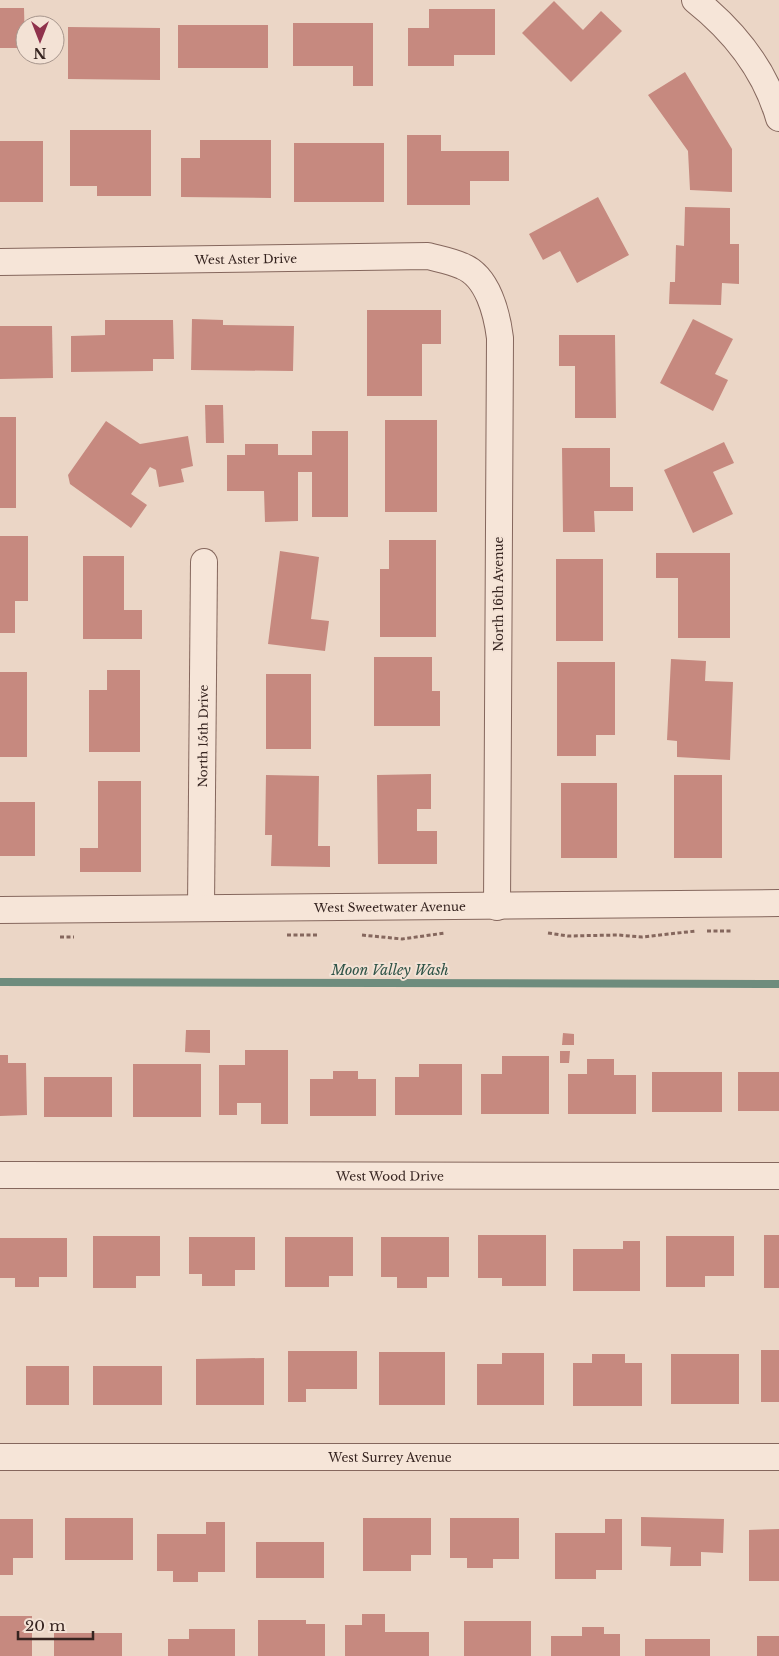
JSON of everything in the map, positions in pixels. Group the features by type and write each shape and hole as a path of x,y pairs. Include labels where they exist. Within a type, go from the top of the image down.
{"street":[{"path":"695,0 720,20 749,54 774,101 779,118"},
{"name":"West Aster Drive","path":"0,262 428,256 464,266 484,285"},
{"name":"North 16th Avenue","path":"484,285 497,313 500,338 497,907"},
{"name":"North 15th Drive","path":"201,908 204,562"},
{"name":"West Sweetwater Avenue","path":"0,910 779,903"},
{"name":"West Wood Drive","path":"0,1176 779,1176"},
{"name":"West Surrey Avenue","path":"0,1457 779,1457"}],"building":[{"path":"554,1 583,30 601,11 622,31 571,82 522,33"},
{"path":"0,8 24,8 24,15 15,15 15,48 0,48"},
{"path":"429,9 495,9 495,55 454,55 454,66 408,66 408,28 429,28"},
{"path":"293,23 373,23 373,86 353,86 353,66 293,66"},
{"path":"178,25 268,25 268,68 178,68"},
{"path":"68,27 160,28 160,80 68,79"},
{"path":"685,72 732,149 732,192 690,190 688,151 648,95"},
{"path":"70,130 151,130 151,196 97,196 97,186 70,186"},
{"path":"407,135 441,135 441,151 509,151 509,181 470,181 470,205 407,205"},
{"path":"200,140 271,140 271,198 181,197 181,158 200,158"},
{"path":"0,141 43,141 43,202 0,202"},
{"path":"294,143 384,143 384,202 294,202"},
{"path":"598,197 629,255 577,283 560,251 543,260 529,234"},
{"path":"685,207 730,208 730,244 739,244 739,284 722,283 721,305 669,304 670,282 675,282 676,245 684,246"},
{"path":"367,310 441,310 441,344 422,344 422,396 367,396"},
{"path":"192,319 223,320 223,325 294,326 293,371 191,370"},
{"path":"693,319 733,339 715,374 728,380 713,411 660,383"},
{"path":"105,320 173,320 174,359 153,359 153,371 71,372 71,336 105,335"},
{"path":"0,326 52,326 53,378 0,379"},
{"path":"559,335 615,335 616,418 575,418 575,366 559,366"},
{"path":"205,405 223,405 224,443 206,443"},
{"path":"0,417 16,417 16,508 0,508"},
{"path":"385,420 437,420 437,512 385,512"},
{"path":"106,421 140,444 188,436 193,466 181,469 184,482 159,487 156,470 150,467 131,494 147,505 131,528 70,484 68,475"},
{"path":"312,431 348,431 348,517 312,517 312,472 298,472 298,521 265,522 264,491 227,491 227,455 245,455 245,444 278,444 278,455 312,455"},
{"path":"724,442 734,463 713,472 733,514 693,533 664,470"},
{"path":"562,448 610,448 610,487 633,487 633,511 594,511 595,532 563,532"},
{"path":"0,536 28,536 28,601 15,601 15,633 0,633"},
{"path":"389,540 436,540 436,637 380,637 380,569 389,569"},
{"path":"280,551 319,557 311,619 329,621 325,651 268,644"},
{"path":"656,553 730,553 730,638 678,638 678,578 656,578"},
{"path":"83,556 124,556 124,610 142,610 142,639 83,639"},
{"path":"556,559 603,559 603,641 556,641"},
{"path":"374,657 432,657 432,691 440,691 440,726 374,726"},
{"path":"671,659 706,661 705,681 733,682 730,760 677,757 677,741 667,740"},
{"path":"557,662 615,662 615,735 596,735 596,756 557,756"},
{"path":"107,670 140,670 140,752 89,752 89,690 107,690"},
{"path":"0,672 27,672 27,757 0,757"},
{"path":"266,674 311,674 311,749 266,749"},
{"path":"431,774 431,809 417,809 417,831 437,831 437,864 378,864 377,775"},
{"path":"266,775 319,776 318,846 330,846 330,867 271,866 272,835 265,835"},
{"path":"674,775 722,775 722,858 674,858"},
{"path":"98,781 141,781 141,872 80,872 80,848 98,848"},
{"path":"561,783 617,783 617,858 561,858"},
{"path":"0,802 35,802 35,856 0,856"},
{"path":"186,1030 210,1030 210,1053 185,1052"},
{"path":"563,1033 574,1034 574,1045 562,1045"},
{"path":"245,1050 288,1050 288,1124 261,1124 261,1103 237,1103 237,1115 219,1115 219,1065 245,1065"},
{"path":"560,1051 570,1051 569,1063 560,1063"},
{"path":"0,1055 8,1055 8,1063 26,1063 27,1115 0,1116"},
{"path":"502,1056 549,1056 549,1114 481,1114 481,1074 502,1074"},
{"path":"587,1059 614,1059 614,1075 636,1075 636,1114 568,1114 568,1074 587,1074"},
{"path":"133,1064 201,1064 201,1117 133,1117"},
{"path":"419,1064 462,1064 462,1115 395,1115 395,1077 419,1077"},
{"path":"333,1071 358,1071 358,1079 376,1079 376,1116 310,1116 310,1079 333,1079"},
{"path":"652,1072 722,1072 722,1112 652,1112"},
{"path":"738,1072 779,1072 779,1111 738,1111"},
{"path":"44,1077 112,1077 112,1117 44,1117"},
{"path":"478,1235 546,1235 546,1286 502,1286 502,1278 478,1278"},
{"path":"764,1235 779,1235 779,1288 764,1288"},
{"path":"93,1236 160,1236 160,1276 136,1276 136,1288 93,1288"},
{"path":"666,1236 734,1236 734,1276 705,1276 705,1287 666,1287"},
{"path":"189,1237 255,1237 255,1270 235,1270 235,1286 202,1286 202,1274 189,1274"},
{"path":"285,1237 353,1237 353,1276 329,1276 329,1287 285,1287"},
{"path":"381,1237 449,1237 449,1277 427,1277 427,1288 397,1288 397,1277 381,1277"},
{"path":"0,1238 67,1238 67,1277 39,1277 39,1287 15,1287 15,1278 0,1278"},
{"path":"623,1241 640,1241 640,1291 573,1291 573,1249 623,1249"},
{"path":"761,1350 779,1350 779,1402 761,1402"},
{"path":"288,1351 357,1351 357,1389 306,1389 306,1402 288,1402"},
{"path":"379,1352 445,1352 445,1405 379,1405"},
{"path":"502,1353 544,1353 544,1405 477,1405 477,1364 502,1364"},
{"path":"592,1354 625,1354 625,1363 642,1363 642,1406 573,1406 573,1363 592,1363"},
{"path":"671,1354 739,1354 739,1404 671,1404"},
{"path":"264,1358 264,1405 196,1405 196,1359"},
{"path":"26,1366 69,1366 69,1405 26,1405"},
{"path":"93,1366 162,1366 162,1405 93,1405"},
{"path":"641,1517 724,1519 723,1553 701,1552 701,1566 670,1566 671,1547 641,1546"},
{"path":"65,1518 133,1518 133,1560 65,1560"},
{"path":"363,1518 431,1518 431,1555 411,1555 411,1571 363,1571"},
{"path":"450,1518 519,1518 519,1559 493,1559 493,1568 467,1568 467,1558 450,1558"},
{"path":"0,1519 33,1519 33,1558 13,1558 13,1575 0,1575"},
{"path":"605,1519 622,1519 622,1570 596,1570 596,1579 555,1579 555,1533 605,1533"},
{"path":"206,1522 225,1522 225,1572 198,1572 198,1582 173,1582 173,1571 157,1571 157,1534 206,1534"},
{"path":"779,1529 779,1581 749,1581 749,1530"},
{"path":"256,1542 324,1542 324,1578 256,1578"},
{"path":"362,1614 385,1614 385,1632 429,1632 429,1656 345,1656 345,1625 362,1625"},
{"path":"0,1616 32,1616 32,1656 0,1656"},
{"path":"258,1620 306,1620 306,1624 325,1624 325,1656 258,1656"},
{"path":"464,1621 531,1621 531,1656 464,1656"},
{"path":"582,1627 604,1627 604,1634 620,1634 620,1656 551,1656 551,1636 582,1636"},
{"path":"189,1629 235,1629 235,1656 168,1656 168,1639 189,1639"},
{"path":"54,1633 122,1633 122,1656 54,1656"},
{"path":"757,1636 779,1636 779,1656 757,1656"},
{"path":"645,1639 710,1639 710,1656 645,1656"}],"waterway":[{"name":"Moon Valley Wash","path":"0,982 779,984"}]}
